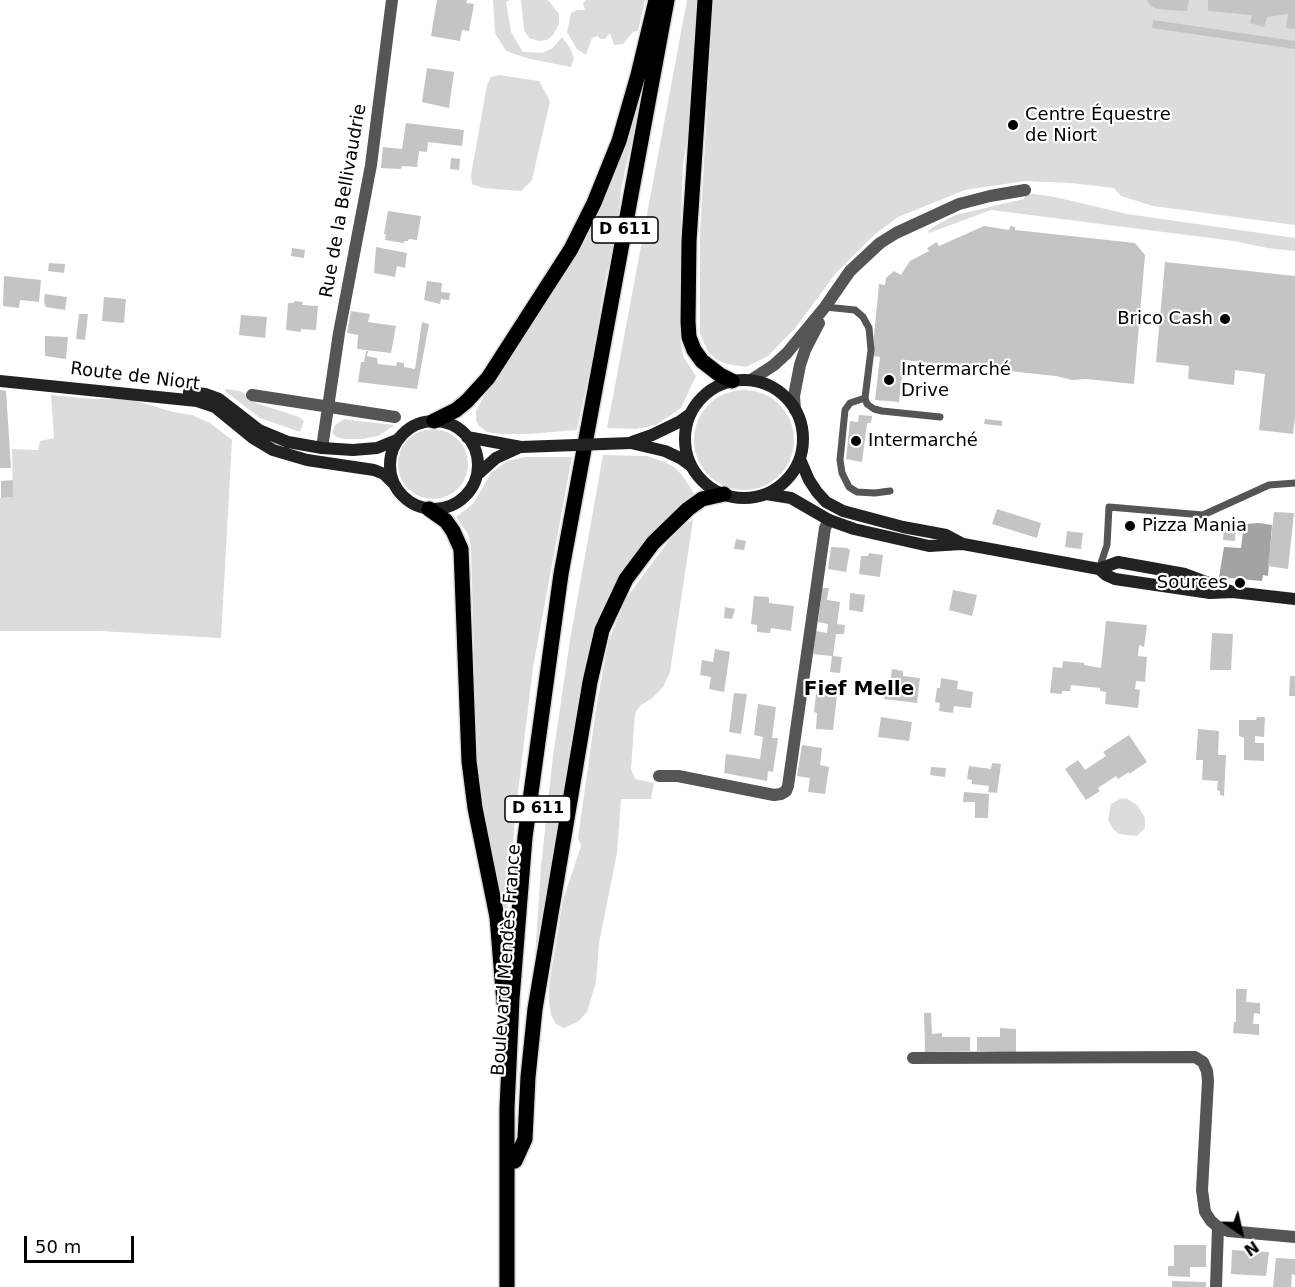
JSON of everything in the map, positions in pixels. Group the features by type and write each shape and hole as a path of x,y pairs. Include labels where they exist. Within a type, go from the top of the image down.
{"main road":[{"path":"507,1108 501,1101 504,1002 498,926 469,761 461,549 446,521 429,509 408,501 399,493 393,483 391,456 399,439 411,428 434,421 456,410 488,378 576,241 619,141 656,0"},
{"name":"D 611","path":"587,460 667,0"},
{"name":"D 611","path":"587,460 676,0"},
{"path":"705,0 689,241 689,337 702,361 732,381"},
{"name":"Route de Niort","path":"0,373 205,394 228,405 268,435 288,442 322,448 367,449 386,445 399,439"},
{"path":"631,443 679,422 690,414 706,393 718,386 732,381 752,380 765,384 777,390 787,399 795,410 803,435 800,459 786,481 766,494"},
{"name":"Route de Niort","path":"0,381 197,401 215,407 264,445 284,455 374,470 384,474 393,483"},
{"path":"690,414 685,443 692,467"},
{"path":"434,421 452,426 467,437 521,447 631,443 665,451 680,458 692,467 705,484 724,495"},
{"path":"429,509 440,509 459,501 473,484 477,474 476,455 467,437"},
{"path":"477,474 496,458 521,447"},
{"path":"800,459 817,492 833,507 903,527 946,536 963,544"},
{"name":"Boulevard Mendès France","path":"507,1287 507,1108 513,987 525,837 561,574 587,460"},
{"name":"Boulevard Mendès France","path":"515,1287 515,1161 521,1006 535,838 587,460"},
{"path":"515,1161 525,1139 535,1009 590,681 602,630 626,579 653,543 688,509 702,499 724,495 745,498 766,494 791,498 829,520 855,529 929,546 963,544 1099,569 1115,579 1210,593 1233,592 1295,599"},
{"path":"1099,569 1118,562 1185,574 1233,592"}],"street":[{"name":"Rue de la Bellivaudrie","path":"322,448 339,333 371,165 392,0"},
{"path":"752,380 787,353 825,307 850,271 880,243 896,233 959,204 1025,190"},
{"path":"795,410 796,381 800,365 825,307"},
{"path":"252,395 395,417"},
{"path":"659,776 678,776 774,795 786,790 825,528 829,520"},
{"path":"913,1058 1195,1057 1203,1062 1208,1081 1202,1202 1205,1212 1218,1227 1228,1231 1295,1237"},
{"path":"1216,1287 1218,1227"}],"lane":[{"path":"825,307 855,310 863,317 869,328 871,350 865,398 870,407 882,411 940,417"},
{"path":"865,398 850,404 845,410 840,460 842,473 849,487 857,492 890,491"},
{"path":"1099,569 1107,545 1108,507 1203,515 1262,488 1295,483"}],"shaded area":[{"path":"493,0 510,0 506,2 511,32 523,52 542,53 553,48 562,37 574,58 571,67 530,59 506,51 495,33"},
{"path":"521,0 548,0 559,14 559,24 547,40 539,41 529,38 524,30"},
{"path":"586,0 645,0 638,31 633,32 623,44 614,45 610,33 605,39 600,39 598,36 592,38 586,55 577,49 567,32 571,13 585,10 583,3"},
{"path":"687,0 698,0 690,119 683,165 680,337 683,356 696,376 681,408 656,425 636,429 607,428"},
{"name":"Centre Équestre de Niort","path":"713,0 1295,0 1295,225 1153,206 1121,196 1114,188 1071,183 1025,181 965,190 898,217 874,235 836,273 796,327 768,356 746,367 727,364 717,360 708,352 700,334 700,234"},
{"path":"499,75 539,81 550,101 532,180 521,191 483,188 472,184 471,175 487,85 491,77"},
{"path":"643,76 647,78 621,190 617,233 606,277 577,430 529,434 487,432 479,426 476,411 567,270"},
{"path":"1034,194 1127,214 1295,238 1295,251 991,210 929,233 928,231 955,215 1024,199 1025,195"},
{"path":"226,389 240,391 256,403 299,417 304,421 300,432 260,418 225,391"},
{"path":"744,390 763,394 779,405 790,421 794,440 790,459 779,475 763,486 744,490 725,486 709,475 698,459 694,440 698,421 709,405 725,394"},
{"path":"51,395 94,399 130,399 173,412 192,415 210,423 232,440 221,638 100,631 0,631 0,498 13,497 12,449 38,450 40,441 54,438"},
{"path":"344,419 395,425 378,436 344,439 336,437 332,432 335,425"},
{"path":"433,429 446,432 458,439 465,451 468,464 465,477 458,489 446,496 433,499 420,496 408,489 401,477 398,464 401,451 408,439 420,432"},
{"path":"603,455 647,456 664,462 674,467 682,475 695,495 665,520 622,574 535,958 541,867 553,756 570,640"},
{"path":"525,457 572,457 533,667 516,809 505,937 477,762 471,548 468,534 456,517 473,504 491,473 507,461"},
{"path":"693,520 670,672 663,687 635,713 631,769 635,779 654,783 651,799 621,799 617,853 599,943 596,982 587,1012 579,1021 564,1028 556,1024 551,1015 549,985 563,900 581,846 578,838 608,643 625,600 670,539 685,523"},
{"path":"1244,524 1272,525 1268,576 1263,575 1262,581 1219,577 1224,547 1241,548"},
{"path":"1126,798 1138,806 1145,818 1145,828 1137,836 1119,834 1108,820 1111,804"}],"building":[{"path":"437,0 467,0 466,3 474,4 469,31 462,30 460,41 431,36"},
{"path":"1147,0 1189,0 1187,11 1157,9"},
{"path":"1208,0 1295,0 1295,29 1286,28 1288,14 1267,17 1264,27 1250,23 1252,15 1208,11"},
{"path":"1153,20 1295,41 1295,49 1152,28"},
{"path":"427,68 454,72 449,108 422,102"},
{"path":"406,123 464,130 462,146 428,142 427,152 419,151 417,167 381,168 383,147 402,149"},
{"path":"451,158 460,159 459,170 450,169"},
{"path":"388,211 421,216 417,240 409,239 404,243 385,240"},
{"path":"984,226 1009,230 1010,226 1015,227 1015,230 1135,243 1145,255 1134,384 1086,379 1072,380 1056,376 904,360 899,402 875,400 880,357 872,356 879,284 885,285 886,278 894,271 901,275 910,261 929,251 927,248 937,242 939,246"},
{"path":"376,247 407,253 405,268 397,266 395,277 374,273"},
{"path":"292,248 305,250 304,258 291,256"},
{"name":"Brico Cash","path":"1165,262 1295,276 1293,434 1259,430 1265,374 1235,370 1234,385 1188,379 1189,366 1156,362"},
{"path":"49,263 65,264 64,273 48,271"},
{"path":"4,276 41,280 39,302 20,300 19,308 3,306"},
{"path":"427,281 442,283 441,292 450,293 449,300 441,299 440,304 424,300"},
{"path":"45,294 67,297 65,310 46,307"},
{"path":"104,297 126,299 124,323 102,321"},
{"path":"303,302 302,305 318,306 316,330 301,329 301,332 286,330 288,303"},
{"path":"351,311 370,314 368,322 396,326 391,353 357,349 358,335 347,333"},
{"path":"79,314 88,314 85,340 76,339"},
{"path":"241,315 267,317 265,338 239,335"},
{"path":"422,322 429,324 417,389 358,382 361,362 364,362 366,351 368,351 367,356 377,358 378,364 396,366 397,362 404,363 404,367 415,369"},
{"path":"45,336 68,337 66,359 45,356"},
{"path":"0,390 6,391 11,468 0,468"},
{"name":"Intermarché","path":"859,415 872,416 871,423 867,423 862,462 846,459 850,421 858,422"},
{"path":"985,419 1002,421 1002,426 984,424"},
{"path":"13,480 13,497 1,498 1,481"},
{"path":"997,509 1041,523 1037,538 992,524"},
{"path":"1274,512 1294,513 1288,569 1268,566"},
{"path":"1224,526 1236,527 1235,541 1223,540"},
{"path":"1067,531 1083,533 1081,549 1065,547"},
{"path":"736,539 746,541 744,550 734,549"},
{"path":"831,547 850,550 846,572 828,569"},
{"path":"869,553 883,555 880,577 859,574 861,556 868,556"},
{"path":"822,588 829,588 827,600 840,602 837,624 845,625 844,634 836,634 833,656 842,657 840,673 830,672 832,656 813,654 816,631 827,633 828,624 818,622"},
{"path":"953,590 977,595 972,616 949,610"},
{"path":"850,593 865,595 863,612 849,610"},
{"path":"754,596 769,597 769,603 794,606 791,631 771,628 770,633 757,632 757,625 751,624"},
{"path":"725,607 735,609 732,619 724,618"},
{"path":"1106,621 1147,625 1144,647 1139,645 1138,656 1147,657 1145,682 1136,681 1135,689 1140,690 1138,708 1105,704 1106,692 1100,691 1100,688 1071,685 1070,691 1062,691 1062,694 1050,693 1053,667 1062,668 1063,661 1084,663 1084,665 1101,668"},
{"path":"1212,633 1233,634 1231,670 1210,670"},
{"path":"715,649 730,652 724,692 709,689 711,677 700,675 702,660 713,662"},
{"path":"892,669 903,671 903,676 920,678 917,703 884,699 886,684 890,684"},
{"path":"1290,676 1295,676 1295,696 1289,696"},
{"path":"941,678 958,681 957,689 973,692 971,708 954,706 953,713 939,711 940,703 935,702"},
{"path":"734,693 747,694 741,734 729,732"},
{"path":"816,694 837,696 833,730 816,729 817,713 814,712"},
{"path":"758,704 776,707 772,738 778,738 773,772 768,771 767,781 724,773 726,754 760,759 763,737 754,735"},
{"path":"881,717 912,722 909,741 878,737"},
{"path":"1257,717 1265,717 1264,737 1255,736 1255,743 1264,743 1264,761 1244,760 1244,738 1239,736 1239,720 1256,720"},
{"path":"1198,729 1219,731 1218,755 1226,755 1224,796 1220,795 1220,791 1217,790 1218,781 1202,780 1203,760 1196,760"},
{"path":"1129,735 1147,762 1118,779 1116,776 1098,788 1100,791 1086,800 1065,769 1078,760 1085,770 1106,756 1103,752"},
{"path":"802,745 822,748 820,765 829,767 825,794 808,792 810,778 797,776"},
{"path":"992,763 1001,764 997,793 988,792 989,786 972,784 972,780 967,779 969,766 991,769"},
{"path":"931,767 946,768 945,777 930,775"},
{"path":"964,792 989,794 988,818 975,818 975,802 963,802"},
{"path":"1236,989 1247,989 1246,1002 1260,1003 1260,1014 1254,1013 1253,1024 1259,1024 1259,1035 1233,1033 1234,1022 1236,1022"},
{"path":"924,1013 931,1013 932,1034 942,1033 942,1037 970,1037 970,1051 925,1052"},
{"path":"1000,1028 1016,1029 1016,1053 977,1051 977,1037 1000,1037"},
{"path":"1174,1245 1206,1245 1206,1267 1190,1267 1190,1277 1168,1276 1168,1266 1174,1266"},
{"path":"1232,1250 1269,1252 1266,1276 1231,1274"},
{"path":"1276,1258 1295,1259 1295,1275 1292,1274 1291,1287 1273,1287"},
{"path":"1172,1281 1206,1282 1206,1287 1172,1287"}],"place":[{"name":"Centre Équestre de Niort","path":"1013,125"},
{"name":"Brico Cash","path":"1225,319"},
{"name":"Intermarché Drive","path":"889,380"},
{"name":"Intermarché","path":"856,441"},
{"name":"Pizza Mania","path":"1130,526"},
{"name":"Sources","path":"1240,583"}],"district":[{"name":"Fief Melle","path":"859,690"}]}
